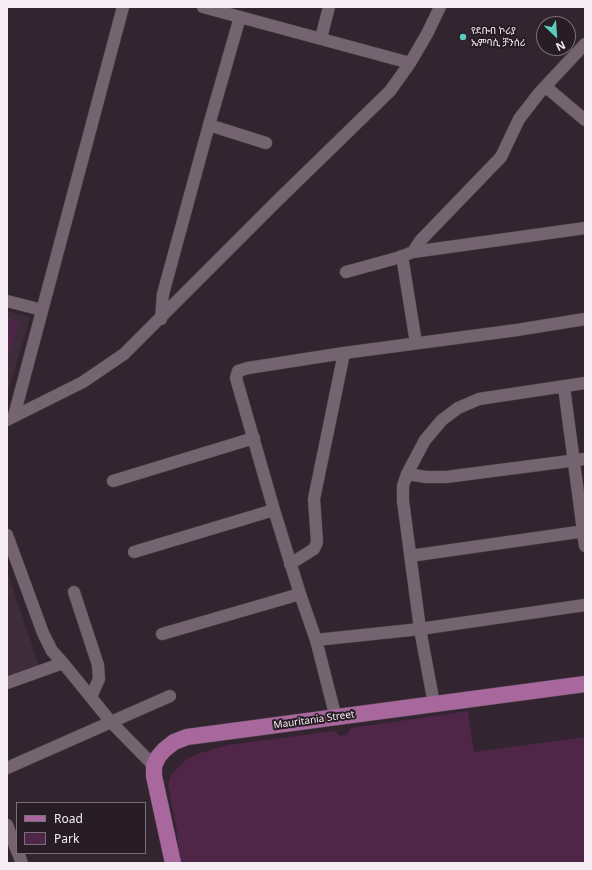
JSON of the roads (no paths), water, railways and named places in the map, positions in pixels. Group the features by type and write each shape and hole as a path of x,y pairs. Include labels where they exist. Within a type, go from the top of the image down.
{"main road":[{"name":"Mauritania Street","path":"154,766 158,757 164,750 174,742 187,737 585,684"},
{"path":"154,766 156,789 172,863"}],"street":[{"path":"10,418 42,310 123,7"},
{"path":"203,7 220,9 240,17 410,63"},
{"path":"321,38 329,7"},
{"path":"10,418 83,382 124,354 161,319 277,201 390,91 410,63 427,34 440,7"},
{"path":"161,319 163,294 240,17"},
{"path":"407,254 501,157 519,119 531,103 585,44"},
{"path":"546,87 585,120"},
{"path":"209,125 266,143"},
{"path":"346,272 407,254 585,228"},
{"path":"407,254 416,343"},
{"path":"7,301 42,310"},
{"path":"336,718 316,640 290,564 236,378 238,371 248,368 344,353 517,330 585,319"},
{"path":"290,564 314,549 317,542 314,499 344,353"},
{"path":"434,704 420,629 403,501 403,486 407,474 425,440 442,420 458,408 479,399 585,383"},
{"path":"564,387 579,460 585,546"},
{"path":"113,482 254,438"},
{"path":"407,474 426,477 446,477 579,460"},
{"path":"134,552 274,510"},
{"path":"410,556 584,531"},
{"path":"7,535 43,633 52,651 111,722 154,766"},
{"path":"74,592 98,665 99,679 91,697"},
{"path":"162,634 300,594"},
{"path":"316,640 420,629 585,605"},
{"path":"7,683 63,663"},
{"path":"7,768 170,696"},
{"path":"7,825 16,847"}],"place":[{"name":"የደቡብ ኮሪያ ኤምባሲ ቻንሰሪ","path":"463,37"}]}
